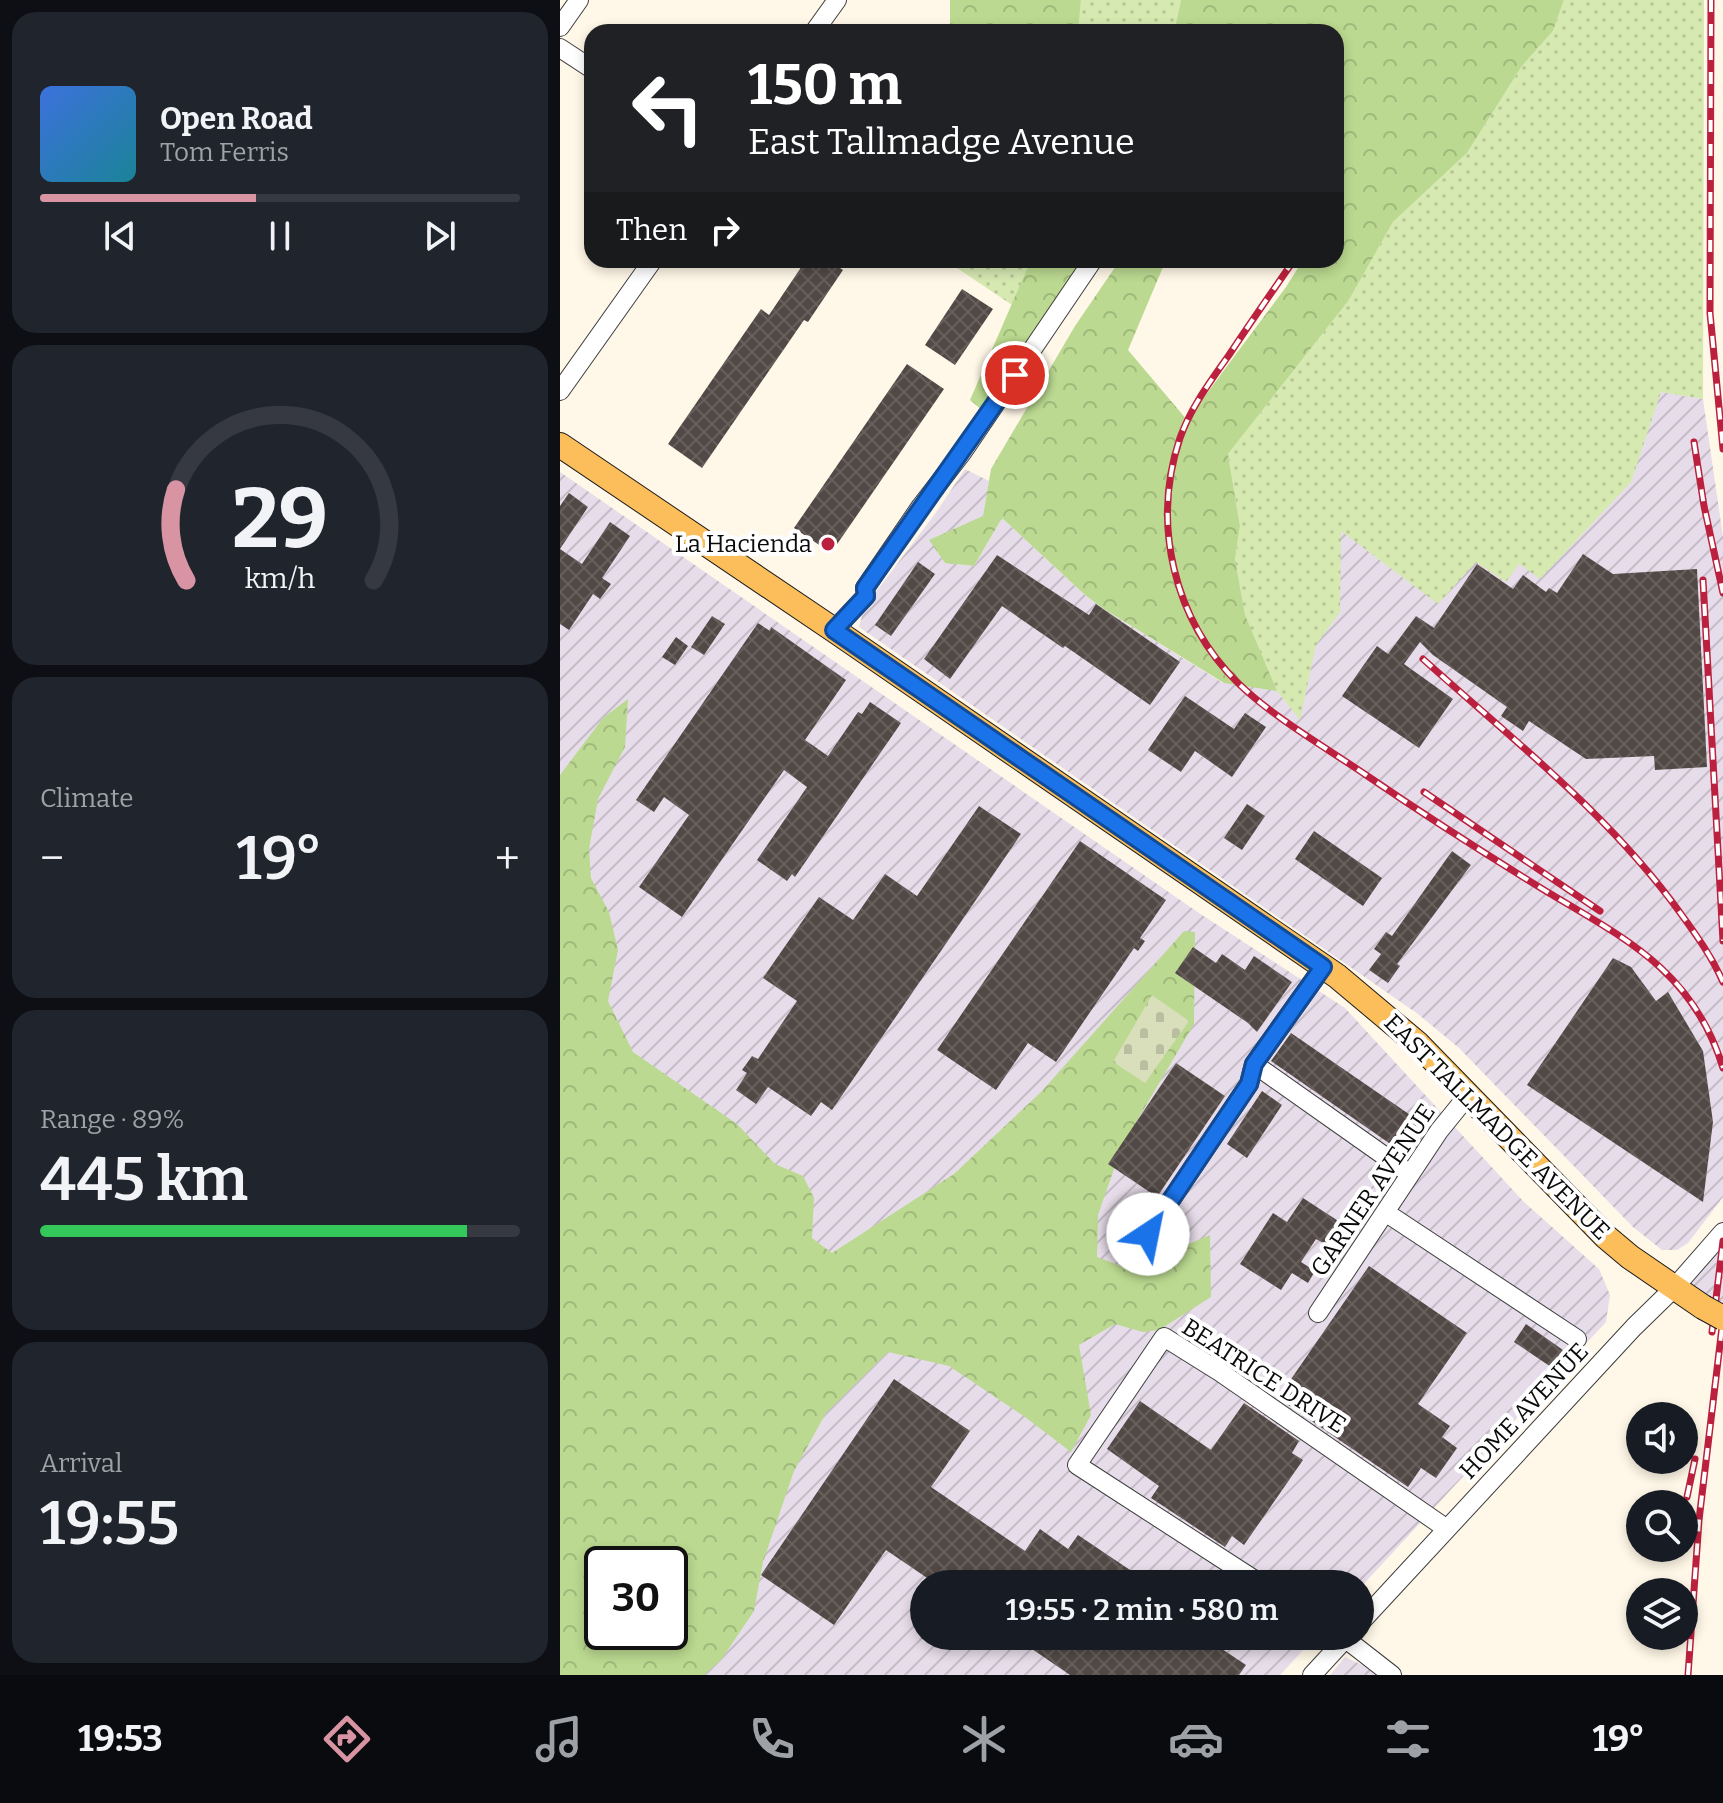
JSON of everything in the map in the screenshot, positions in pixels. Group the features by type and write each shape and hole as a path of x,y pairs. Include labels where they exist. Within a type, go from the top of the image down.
{"main road":[{"name":"EAST TALLMADGE AVENUE","path":"560,445 1323,967 1398,1026 1469,1094 1580,1213 1630,1257 1713,1312"}],"street":[{"path":"560,27 579,0"},
{"path":"820,24 837,0"},
{"path":"560,48 584,64"},
{"path":"560,391 647,268"},
{"path":"834,630 866,596 865,588 962,453 1088,268"},
{"path":"1148,1234 1249,1084 1254,1064 1323,967"},
{"path":"1254,1064 1410,1174"},
{"name":"GARNER AVENUE","path":"1318,1313 1439,1131 1469,1094"},
{"path":"1385,1212 1577,1339"},
{"name":"HOME AVENUE","path":"1374,1608 1634,1327 1674,1288 1717,1238"},
{"name":"BEATRICE DRIVE","path":"1239,1570 1077,1465 1164,1337 1220,1372 1447,1529"},
{"path":"1312,1675 1334,1650"},
{"path":"1362,1650 1392,1675"}],"shaded area":[{"path":"1588,378 1703,399 1723,537 1723,1197 1688,1243 1677,1250 1662,1250 1633,1227 1459,1048 1418,1014 859,627 864,608 965,469 989,481 983,517 930,540 945,563 974,566 1002,518 1085,595 1223,683 1235,560"},
{"path":"560,472 1199,913 1345,1008 1523,1201 1599,1269 1610,1295 1606,1322 1374,1573 1374,1570 910,1570 910,1650 1303,1650 1280,1675 560,1675"},
{"path":"1723,1232 1723,1318 1674,1288"},
{"path":"1345,1657 1373,1670 1379,1675 1330,1675"}],"green space":[{"path":"950,0 1081,0 1079,24 950,24"},
{"path":"1081,0 1181,0 1176,24 1077,24"},
{"path":"1181,0 1564,0 1553,31 1522,66 1467,153 1393,222 1349,300 1228,454 1240,526 1235,560 1245,615 1277,691 1224,683 1104,609 1002,518 974,566 945,563 929,540 983,516 991,469 1075,326 1115,268 1163,268 1128,350 1187,420 1298,268 1344,268 1344,24 1176,24"},
{"path":"1564,0 1704,0 1703,399 1661,392 1631,482 1540,579 1519,564 1506,582 1476,562 1438,604 1341,531 1340,612 1316,645 1300,720 1277,691 1245,616 1235,560 1240,526 1228,454 1349,300 1393,222 1467,153 1522,66 1553,31"},
{"path":"957,268 1034,268 1027,315"},
{"path":"1028,268 1080,268 983,411 970,400"},
{"path":"628,699 625,747 598,799 589,849 591,878 609,912 618,950 608,1001 633,1052 737,1124 775,1164 803,1176 814,1198 812,1238 832,1253 954,1174 1042,1091 1184,931 1195,932 1194,1024 1122,1146 1098,1215 1097,1257 1140,1273 1177,1249 1210,1235 1211,1297 1159,1330 1143,1332 1115,1324 1079,1345 1091,1415 1071,1452 949,1366 888,1352 826,1413 794,1471 763,1562 754,1611 721,1660 704,1675 560,1675 560,775 603,718"},
{"path":"1152,995 1189,1021 1145,1083 1113,1062"}],"building":[{"path":"801,268 843,270 808,322 804,320 702,468 668,444 761,309 769,315"},
{"path":"962,289 993,309 955,365 925,345"},
{"path":"907,364 944,389 831,553 794,528"},
{"path":"569,493 588,507 560,549 560,506"},
{"path":"610,522 630,536 602,578 611,584 600,599 593,594 569,630 560,624 560,549 582,564"},
{"path":"1583,554 1613,574 1697,569 1707,767 1655,770 1654,756 1586,759 1529,721 1523,731 1501,716 1507,707 1433,655 1420,642 1404,664 1453,699 1419,748 1342,696 1377,646 1388,654 1416,616 1434,628 1477,564 1513,589 1523,575 1546,592 1549,588 1557,593"},
{"path":"997,555 1089,615 1096,604 1180,662 1150,705 1002,606 950,679 924,659"},
{"path":"918,562 935,574 891,636 875,625"},
{"path":"712,616 725,624 704,655 691,647"},
{"path":"758,623 770,631 771,627 846,680 805,740 828,756 858,712 862,714 870,702 901,723 795,877 792,874 787,881 757,860 807,787 784,770 682,917 639,887 689,815 664,797 654,812 636,800"},
{"path":"676,637 688,646 675,665 662,657"},
{"path":"1185,696 1234,729 1245,713 1266,727 1232,777 1195,751 1181,772 1148,750"},
{"path":"1247,804 1265,816 1242,850 1224,838"},
{"path":"979,806 1021,834 832,1110 821,1102 811,1116 768,1087 756,1104 736,1090 747,1073 742,1070 752,1056 758,1059 797,1001 763,978 819,897 853,920 885,874 917,896"},
{"path":"1314,831 1382,878 1363,906 1295,859"},
{"path":"1080,841 1166,900 1140,938 1145,941 1138,951 1134,948 1056,1062 1028,1043 996,1090 937,1050"},
{"path":"1452,851 1471,865 1397,964 1400,966 1388,983 1369,970 1381,954 1374,949 1386,932 1392,936"},
{"path":"1193,947 1216,963 1222,954 1245,970 1254,956 1292,982 1257,1032 1175,973"},
{"path":"1613,958 1631,967 1656,1001 1668,992 1703,1051 1713,1122 1703,1202 1527,1085"},
{"path":"1291,1033 1419,1121 1399,1150 1271,1061"},
{"path":"1176,1063 1225,1096 1157,1197 1108,1164"},
{"path":"1262,1091 1282,1105 1247,1158 1227,1144"},
{"path":"1303,1198 1346,1226 1332,1248 1316,1239 1301,1262 1315,1271 1308,1283 1292,1273 1281,1290 1240,1264 1273,1213 1287,1222"},
{"path":"1369,1266 1467,1333 1418,1404 1450,1426 1442,1437 1457,1448 1436,1478 1421,1468 1408,1487 1278,1398"},
{"path":"1526,1324 1563,1350 1551,1367 1514,1342"},
{"path":"894,1379 970,1431 931,1487 1025,1551 1040,1529 1068,1549 1078,1535 1130,1570 915,1570 886,1550 834,1625 761,1575"},
{"path":"1140,1401 1211,1450 1244,1403 1299,1441 1292,1453 1303,1460 1244,1545 1232,1536 1225,1547 1151,1498 1159,1486 1107,1449"},
{"path":"1033,1650 1224,1650 1246,1665 1239,1675 1070,1675"}],"railway":[{"path":"1711,0 1710,313 1723,449"},
{"path":"1289,268 1202,395 1180,438 1168,504 1169,537 1174,569 1198,630 1216,658 1238,683 1284,720 1655,962 1695,1007 1723,1068"},
{"path":"1694,442 1723,593"},
{"path":"1703,580 1723,941"},
{"path":"1423,659 1559,780 1623,844 1687,922 1723,982"},
{"path":"1424,792 1600,911"},
{"path":"1712,1332 1723,1241"},
{"path":"1688,1675 1699,1520 1723,1319"},
{"path":"1688,1490 1692,1474"}],"place":[{"name":"La Hacienda","path":"828,544"}],"route":[{"path":"1015,375 865,588 866,596 834,630 1323,967 1254,1064 1249,1084 1148,1234"}]}
